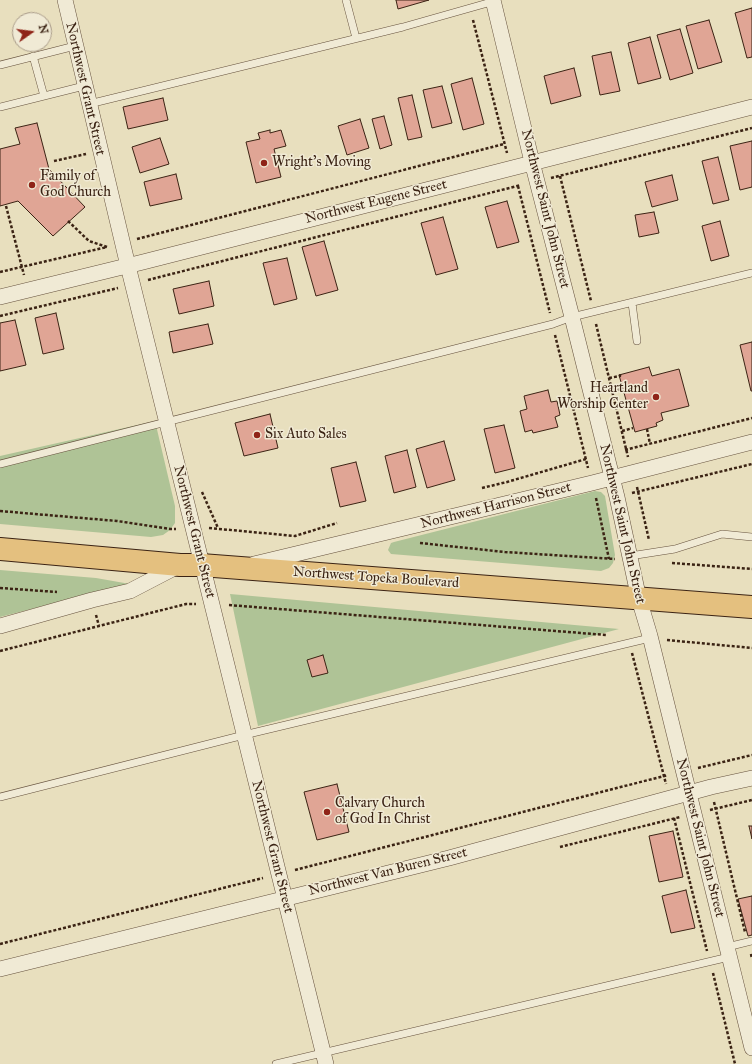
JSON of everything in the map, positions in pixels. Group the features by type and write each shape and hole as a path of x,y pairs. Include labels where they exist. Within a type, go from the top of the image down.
{"main road":[{"name":"Northwest Topeka Boulevard","path":"0,549 752,607"}],"street":[{"name":"Northwest Grant Street","path":"64,0 192,528 191,564 211,604 324,1058"},
{"name":"Northwest Saint John Street","path":"496,0 532,162 617,497 639,599 650,637 752,1048"},
{"name":"Northwest Eugene Street","path":"0,297 128,266 511,167 752,107"},
{"name":"Northwest Harrison Street","path":"239,568 592,483 752,442"},
{"path":"0,626 130,591 191,564"},
{"name":"Northwest Van Buren Street","path":"0,969 449,858 711,786 752,778"}],"lane":[{"path":"346,0 356,38"},
{"path":"88,104 403,27 496,0"},
{"path":"0,65 75,46"},
{"path":"33,56 44,96"},
{"path":"0,107 84,86"},
{"path":"0,464 553,324 572,317 752,273"},
{"path":"632,303 637,341"},
{"path":"630,559 675,549 722,534 752,537"},
{"path":"0,797 244,735 650,637"},
{"path":"276,1064 324,1058 710,961 750,941"}],"path":[{"path":"470,8 504,144 518,186 610,558"},
{"path":"0,316 752,128"},
{"path":"122,242 504,144"},
{"path":"54,161 100,152"},
{"path":"560,176 654,562 752,569"},
{"path":"6,206 28,290"},
{"path":"0,272 107,247 89,241 68,221"},
{"path":"609,378 620,376 620,374"},
{"path":"613,392 622,388"},
{"path":"482,488 626,449 752,418"},
{"path":"622,431 633,428"},
{"path":"647,429 650,444"},
{"path":"596,502 752,464"},
{"path":"0,511 117,521 170,530 218,528 295,536 337,523"},
{"path":"420,543 505,552 630,559"},
{"path":"0,651 186,604 211,604 615,636 632,654 670,798 735,1064"},
{"path":"650,637 752,648"},
{"path":"0,944 683,771 752,755"},
{"path":"711,786 750,941 752,959"}],"green space":[{"path":"155,421 175,506 175,523 170,530 163,535 151,537 0,524 0,456"},
{"path":"595,491 601,492 605,496 615,555 613,563 609,568 601,571 391,554 388,550 391,543 394,542"},
{"path":"0,570 96,578 130,584 0,617"},
{"path":"230,594 619,629 258,726"}],"building":[{"path":"396,0 429,0 398,9"},
{"path":"752,8 752,57 747,58 735,13"},
{"path":"709,20 722,62 698,69 686,26"},
{"path":"680,29 693,73 670,80 657,35"},
{"path":"650,37 661,78 638,84 628,43"},
{"path":"611,52 620,91 600,95 592,56"},
{"path":"574,68 581,96 551,104 544,76"},
{"path":"472,78 484,124 463,130 451,84"},
{"path":"442,86 452,123 432,128 423,90"},
{"path":"412,95 422,137 408,140 398,98"},
{"path":"163,98 168,120 128,129 123,107"},
{"path":"384,116 392,145 380,149 372,119"},
{"path":"360,119 369,148 347,155 338,126"},
{"name":"Family of God Church","path":"37,123 49,169 85,207 53,236 18,201 0,206 0,149 20,144 15,128"},
{"name":"Wright's Moving","path":"270,130 270,133 281,130 286,146 274,149 281,177 256,183 246,142 260,139 258,133"},
{"path":"160,138 169,164 140,173 132,147"},
{"path":"752,141 752,187 740,190 730,146"},
{"path":"718,157 729,200 713,204 702,161"},
{"path":"176,174 182,199 150,206 144,182"},
{"path":"672,175 678,200 652,207 645,182"},
{"path":"507,201 519,242 497,248 485,207"},
{"path":"654,212 659,233 639,237 635,215"},
{"path":"443,217 458,269 436,275 421,223"},
{"path":"720,221 729,256 711,261 702,226"},
{"path":"324,241 338,290 316,296 302,247"},
{"path":"287,258 297,299 274,305 263,263"},
{"path":"209,281 214,306 179,314 173,289"},
{"path":"56,313 64,349 43,354 35,318"},
{"path":"15,320 26,365 0,371 0,323"},
{"path":"208,324 213,344 173,353 169,332"},
{"path":"752,342 752,391 751,391 740,345"},
{"name":"Heartland Worship Center","path":"649,367 652,376 679,369 689,406 661,413 663,420 656,423 657,426 635,432 619,375"},
{"path":"548,390 551,402 557,401 560,415 555,417 558,427 533,433 532,430 525,432 520,411 527,409 524,396"},
{"name":"Six Auto Sales","path":"270,414 278,448 244,456 235,423"},
{"path":"504,425 515,468 495,473 484,429"},
{"path":"444,441 455,480 427,488 416,449"},
{"path":"407,450 416,487 394,493 385,456"},
{"path":"356,462 366,501 340,507 331,468"},
{"path":"323,655 328,673 312,677 307,660"},
{"name":"Calvary Church of God In Christ","path":"337,784 349,832 317,840 304,792"},
{"path":"749,826 752,826 752,839"},
{"path":"673,831 683,877 659,882 649,836"},
{"path":"686,890 695,928 671,933 662,896"},
{"path":"752,896 752,935 748,936 738,899"}],"place":[{"name":"Wright's Moving","path":"264,163"},
{"name":"Family of God Church","path":"32,185"},
{"name":"Heartland Worship Center","path":"656,397"},
{"name":"Six Auto Sales","path":"257,435"},
{"name":"Calvary Church of God In Christ","path":"327,812"}]}
